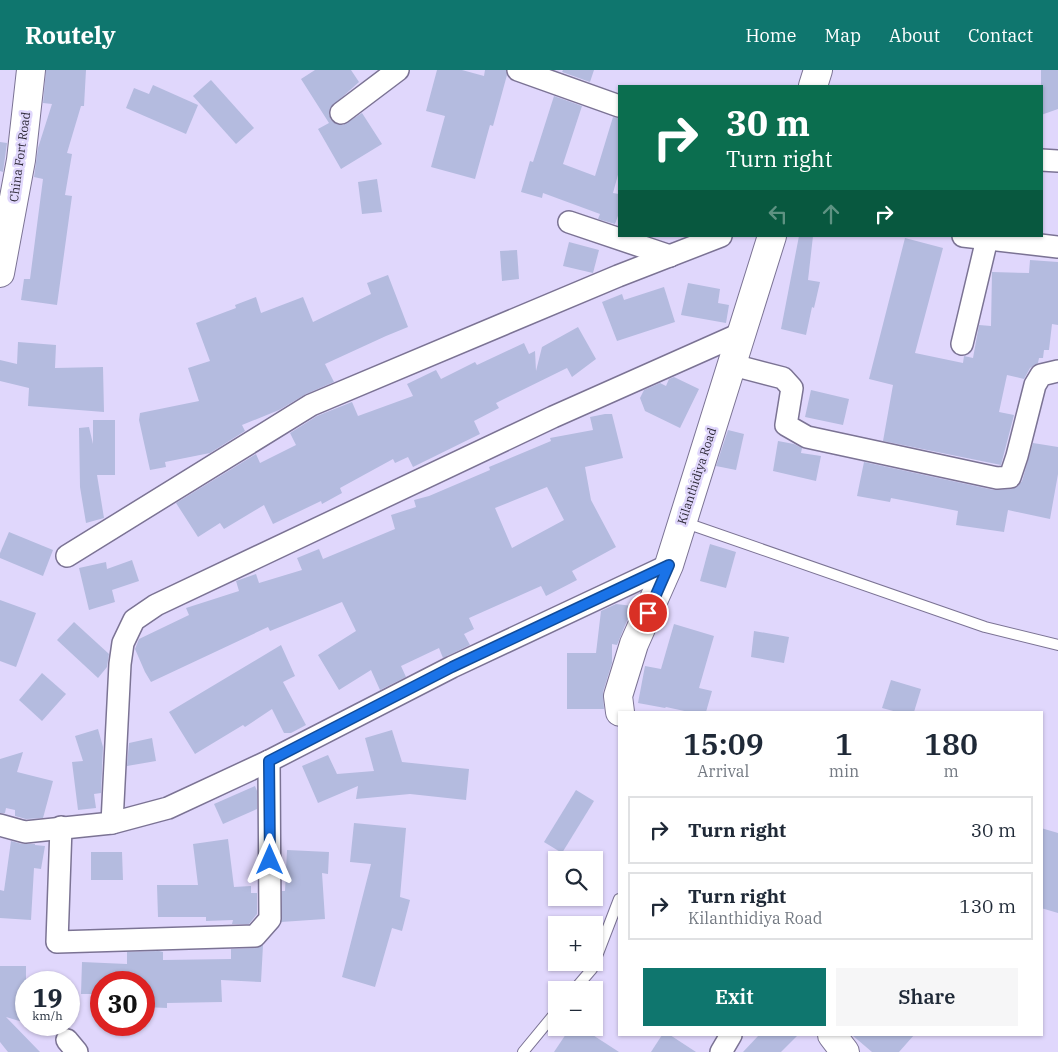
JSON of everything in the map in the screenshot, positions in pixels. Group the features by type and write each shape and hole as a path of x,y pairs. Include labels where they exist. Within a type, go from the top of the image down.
{"street":[{"name":"China Fort Road","path":"0,273 21,160 31,70"},
{"path":"341,113 398,70"},
{"path":"518,70 618,106"},
{"path":"813,85 818,70"},
{"path":"1043,160 1058,161"},
{"path":"569,222 670,256"},
{"path":"67,556 311,405 618,276 718,237"},
{"name":"Kilanthidiya Road","path":"620,711 618,696 634,644 669,565 772,237"},
{"path":"971,237 1058,247"},
{"path":"962,344 987,239"},
{"path":"112,823 120,664 123,643 134,620 156,605 554,417 742,332"},
{"path":"733,365 783,378 792,388 786,425 807,438 997,478 1010,477 1035,385 1041,375 1058,372"},
{"path":"0,825 25,832 112,823 168,808 269,761 452,667 669,565"},
{"path":"62,827 56,942 255,936 270,918 269,761"},
{"path":"721,1052 730,1036"},
{"path":"833,1036 845,1052"}],"lane":[{"path":"682,522 986,626 1058,645"},
{"path":"582,981 592,969 618,902"},
{"path":"524,1052 548,1022"}],"building":[{"path":"46,70 86,70 84,106 81,106 67,153 72,154 65,195 72,196 57,305 21,300 24,279 30,279 43,179 34,177 38,148 52,104 43,103"},
{"path":"315,70 351,70 359,82 330,108 331,120 336,124 343,125 362,113 382,144 341,169 318,129 329,123 301,79"},
{"path":"437,70 462,70 484,76 485,70 506,70 507,75 493,126 490,125 475,179 431,167 445,116 426,111"},
{"path":"563,70 594,70 590,82 562,72"},
{"path":"1041,70 1058,70 1058,109 1043,114 1043,85 1041,85"},
{"path":"211,80 254,128 236,144 193,96"},
{"path":"153,85 198,105 186,134 126,108 134,88 149,94"},
{"path":"554,96 582,106 563,164 595,176 613,117 618,118 618,175 613,193 618,194 618,216 615,224 598,219 600,214 543,193 542,198 521,192 530,161 533,162"},
{"path":"0,142 7,143 3,172 0,171"},
{"path":"377,179 382,212 362,214 358,182"},
{"path":"799,237 813,237 808,280 820,282 806,335 781,329"},
{"path":"905,238 943,248 915,353 963,363 964,356 973,358 979,325 991,326 992,272 1029,273 1030,260 1058,262 1058,325 1052,324 1049,350 1044,350 1043,358 1039,358 1038,363 1030,368 1024,379 1007,375 999,412 1014,415 1001,465 883,441 893,385 869,379"},
{"path":"569,242 599,250 593,273 563,266"},
{"path":"517,250 519,279 502,281 500,251"},
{"path":"388,275 408,327 325,364 334,382 306,394 279,410 242,425 245,431 210,453 165,462 166,467 150,470 139,420 140,413 199,401 188,368 210,361 196,323 236,308 235,305 256,297 261,313 303,297 313,322 371,294 367,283"},
{"path":"688,283 720,289 718,303 729,305 726,323 681,315"},
{"path":"664,287 675,322 617,341 602,302 622,294 624,300"},
{"path":"578,327 596,359 572,377 567,368 496,403 499,408 474,421 480,434 413,467 408,457 395,463 393,459 340,488 342,493 322,504 321,501 273,524 264,505 224,529 220,523 198,537 176,503 256,454 260,463 296,445 290,433 317,416 352,402 358,416 413,396 407,384 436,370 441,379 475,362 477,365 524,343 529,354 535,351 536,371 542,347"},
{"path":"18,342 56,345 55,368 103,367 104,412 28,406 29,388 0,381 0,360 17,364"},
{"path":"674,377 699,389 680,428 645,411 640,398 644,390 660,383 666,386 669,379"},
{"path":"811,390 849,399 843,425 805,417"},
{"path":"612,414 623,458 585,467 591,500 616,547 572,571 577,580 546,596 541,586 469,618 474,629 464,634 470,645 443,658 439,648 401,666 406,677 380,690 371,670 339,690 318,655 356,631 342,602 270,631 268,627 151,682 145,672 135,649 139,639 189,615 186,608 239,591 236,581 256,574 259,583 302,570 297,558 319,549 323,559 395,529 391,515 416,507 414,500 429,496 490,470 489,467 551,441 550,438 593,430 590,417","holes":["547,487 564,520 512,548 495,508"]},
{"path":"93,420 115,420 115,475 97,475 104,518 86,523 80,487 79,428 89,427 93,444"},
{"path":"728,430 744,434 736,470 716,466"},
{"path":"778,441 794,444 802,448 801,453 821,456 816,481 773,471"},
{"path":"1033,443 1058,447 1058,474 1050,519 1008,510 1004,532 956,525 958,511 891,498 890,502 857,496 864,462 994,490 1011,489 1018,486 1022,481"},
{"path":"9,532 53,550 43,576 0,558 0,553"},
{"path":"710,544 736,552 726,588 700,581"},
{"path":"132,560 139,581 112,590 115,602 89,610 79,568 106,562 107,569"},
{"path":"0,600 36,613 16,667 0,661"},
{"path":"616,604 633,606 617,645 612,644 612,663 603,692 604,709 567,709 567,653 596,653 601,611"},
{"path":"74,622 109,654 107,667 98,678 57,640"},
{"path":"674,624 714,636 699,688 712,691 706,711 684,711 638,703 645,666 661,669"},
{"path":"754,631 789,637 784,663 751,657"},
{"path":"281,645 295,676 283,682 306,725 291,733 284,733 272,709 245,727 243,725 195,754 169,712"},
{"path":"42,673 66,694 42,721 19,700"},
{"path":"891,680 921,689 914,711 893,711 882,708"},
{"path":"98,729 103,747 101,793 94,794 96,808 78,810 72,762 83,761 75,736"},
{"path":"392,730 402,762 469,769 466,800 410,794 356,799 358,786 318,803 302,766 328,755 337,774 374,771 365,738"},
{"path":"152,738 156,761 127,766 129,743"},
{"path":"23,752 17,772 53,781 43,818 26,819 15,816 15,810 6,808 5,813 0,813 0,759"},
{"path":"255,786 257,791 257,809 223,824 214,804"},
{"path":"576,790 594,801 563,851 559,851 544,842"},
{"path":"354,823 406,828 400,897 410,900 402,931 392,928 375,987 342,977 371,864 350,862"},
{"path":"1043,829 1058,833 1058,913 1043,909"},
{"path":"228,839 234,887 251,886 251,893 257,893 257,914 249,924 232,924 233,920 206,921 206,917 158,917 157,885 198,885 193,844"},
{"path":"11,841 45,846 41,869 34,868 31,920 0,918 0,890 4,891"},
{"path":"287,850 329,852 328,874 322,873 325,919 281,922 282,891 285,891"},
{"path":"91,852 122,852 123,880 91,880"},
{"path":"263,945 261,982 221,980 222,1002 167,1003 167,1008 155,1007 155,971 90,971 90,994 81,994 82,962 127,964 127,952 159,951 163,952 163,960 231,959 231,949 255,948"},
{"path":"0,966 26,966 26,971 15,971 15,1020 6,1017 15,1026 15,1036 24,1036 40,1052 8,1052 0,1042"},
{"path":"565,1036 594,1036 619,1052 554,1052"},
{"path":"661,1036 672,1036 696,1052 651,1052"},
{"path":"758,1036 797,1036 781,1052 743,1052"},
{"path":"853,1036 913,1036 899,1052 872,1052"}],"route":[{"path":"270,860 269,761 452,667 669,565 648,613"}]}
